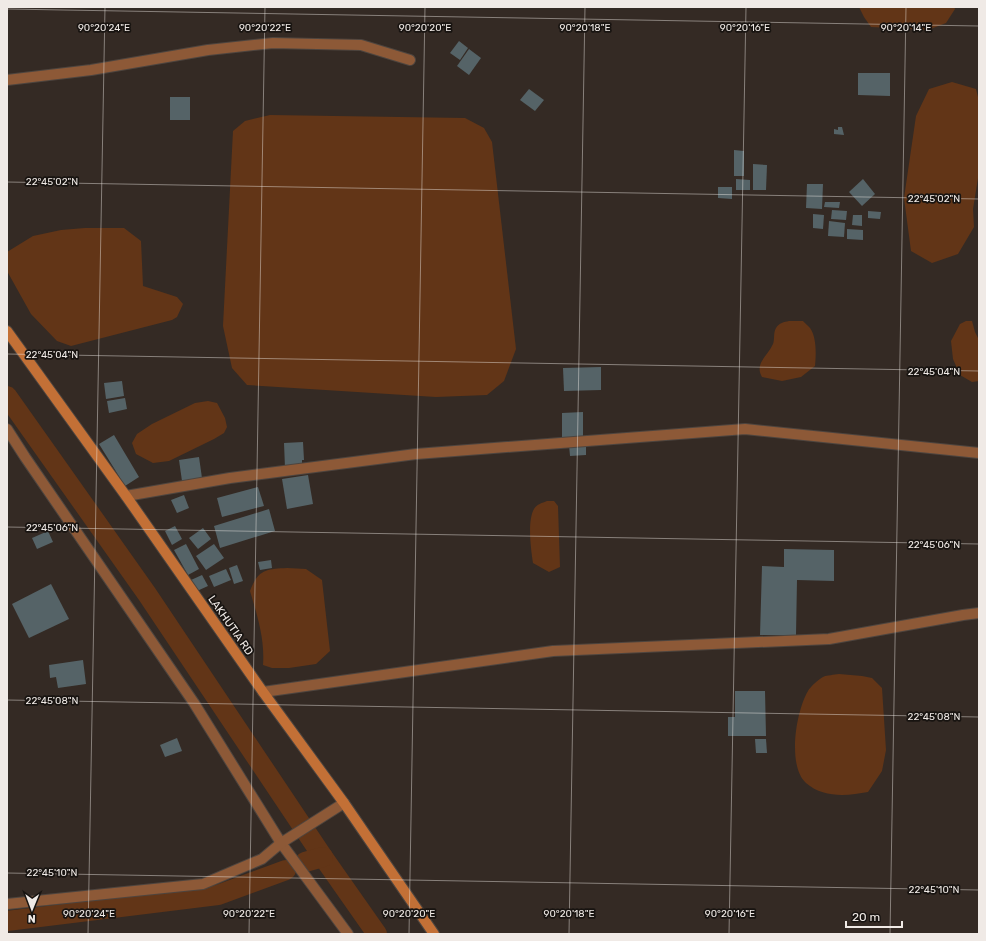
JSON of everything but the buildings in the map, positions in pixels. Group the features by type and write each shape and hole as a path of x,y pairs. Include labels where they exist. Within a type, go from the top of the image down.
{"street":[{"path":"7,80 91,70 208,50 273,43 361,45 410,60"},
{"name":"LAKHUTIA RD","path":"7,331 126,496 263,692 344,802 434,934"},
{"path":"7,429 194,703 281,843 348,934"},
{"path":"126,496 230,478 416,454 745,429 979,453"},
{"path":"263,692 553,651 829,639 979,613"},
{"path":"7,904 204,884 262,859 281,843 344,802"}],"shaded area":[{"path":"859,7 954,7 955,9 946,23 928,30 871,27"},
{"path":"952,82 976,89 979,101 979,172 973,209 974,227 958,254 932,263 911,251 904,198 916,116 929,89"},
{"path":"270,115 465,118 484,128 492,142 516,349 504,381 487,395 436,397 247,385 232,368 223,326 233,131 245,121"},
{"path":"85,228 124,228 141,241 143,286 177,297 183,304 177,317 172,320 71,346 57,341 31,314 7,271 7,252 33,236 61,230"},
{"path":"803,321 810,328 815,342 815,366 801,377 782,381 762,377 760,372 761,364 773,344 776,328 783,322"},
{"path":"966,321 972,321 979,340 979,381 972,382 960,375 953,359 951,341 960,324"},
{"path":"208,401 217,403 225,418 227,427 224,433 169,461 153,463 136,454 132,443 137,434 152,424 195,403"},
{"path":"547,501 554,501 558,506 560,567 549,572 533,563 530,536 532,514 534,509 538,505"},
{"path":"273,569 306,569 322,580 330,651 316,664 289,668 272,668 263,665 262,636 250,591 256,579 263,572"},
{"path":"839,674 872,678 882,688 886,750 882,771 868,792 836,795 820,791 806,783 800,775 797,764 795,738 797,724 800,711 809,689 819,679 825,676"}],"waterway":[{"path":"7,396 147,594 323,857 377,934"},
{"path":"305,862 323,857"},
{"path":"7,921 218,895 286,870"}]}
